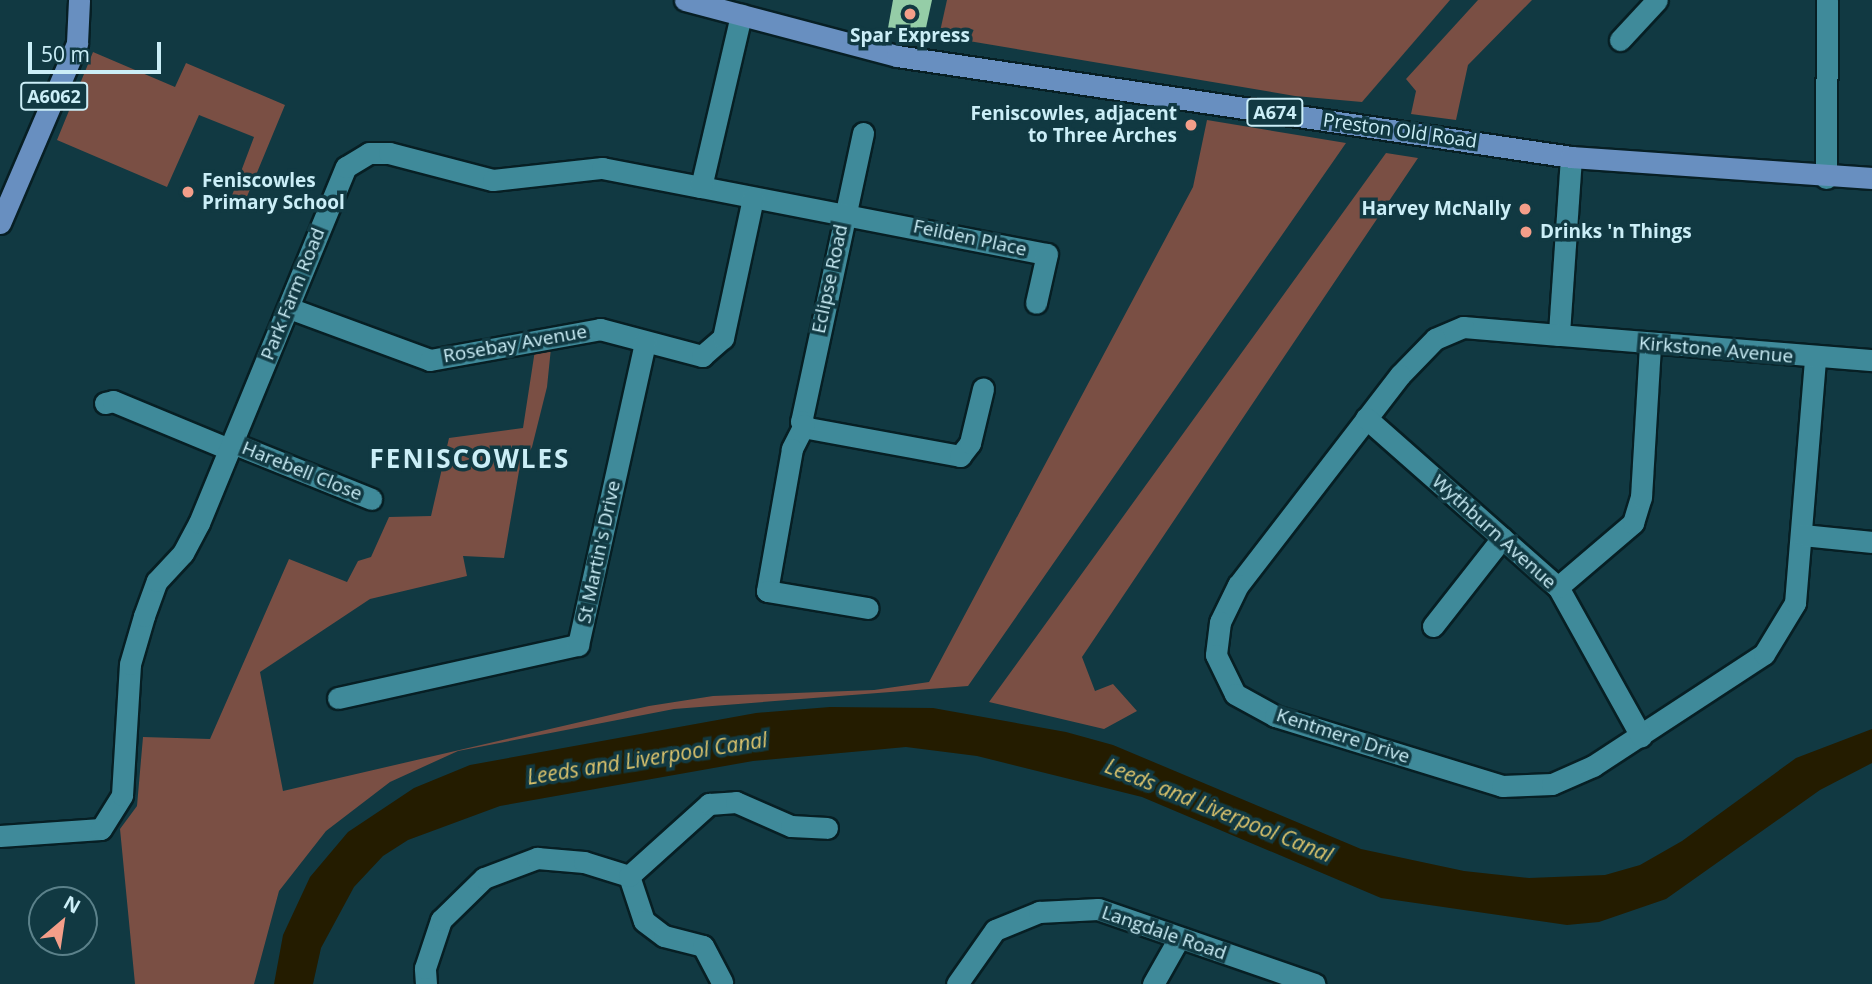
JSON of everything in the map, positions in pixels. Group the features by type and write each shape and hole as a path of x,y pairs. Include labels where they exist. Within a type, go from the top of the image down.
{"main road":[{"name":"A6062","path":"0,223 77,43 79,0"},
{"name":"Preston Old Road","path":"699,2 897,56 1571,156 1826,178 1872,178"}],"street":[{"path":"1620,40 1657,0"},
{"path":"1826,178 1827,0"},
{"path":"701,187 741,15"},
{"name":"Eclipse Road","path":"863,133 801,414 804,425 792,449 767,591 868,608"},
{"name":"Park Farm Road","path":"0,836 101,828 122,795 130,664 144,616 157,581 183,553 199,523 346,167 369,153 389,153 493,180 602,168 753,198 845,212"},
{"path":"1559,335 1571,156"},
{"name":"Rosebay Avenue","path":"289,308 430,360 600,329 702,356 723,338 753,198"},
{"name":"Feilden Place","path":"845,212 1047,254 1036,303"},
{"name":"Kentmere Drive","path":"1559,335 1463,327 1435,339 1366,418 1238,585 1220,622 1216,655 1235,694 1275,716 1502,786 1552,784 1641,736 1764,654 1795,603 1803,535 1815,358"},
{"name":"Kirkstone Avenue","path":"1559,335 1650,345 1872,360"},
{"name":"St Martin's Drive","path":"338,698 578,645 645,342"},
{"path":"1558,587 1633,523 1641,498 1650,345"},
{"path":"804,425 960,456 970,443 983,389"},
{"name":"Harebell Close","path":"105,403 113,401 371,499"},
{"name":"Wythburn Avenue","path":"1366,418 1558,587 1641,736"},
{"path":"1803,535 1872,542"},
{"path":"1433,626 1502,538"},
{"path":"629,876 709,804 736,802 792,826 827,828"},
{"path":"426,984 425,968 441,920 484,878 537,858 583,862 629,876"},
{"path":"629,876 644,921 664,936 703,946 722,982"},
{"name":"Langdale Road","path":"957,984 995,930 1039,912 1098,909 1314,984"},
{"path":"1153,984 1178,938"}],"shaded area":[{"path":"947,0 1450,0 1362,102 1295,96 939,36"},
{"path":"1478,0 1532,0 1468,65 1456,120 1411,114 1416,91 1406,79"},
{"path":"93,52 175,87 186,63 285,105 241,211 228,206 254,137 199,115 167,187 57,140"},
{"path":"1207,120 1346,143 968,686 674,709 458,751 390,782 326,831 279,891 254,984 135,984 120,829 137,806 143,737 210,739 289,559 347,582 358,561 371,557 389,517 431,516 449,438 523,428 535,350 551,348 547,387 532,447 519,471 504,558 463,556 467,576 370,599 260,672 283,791 649,706 713,696 874,690 929,682 1193,187"},
{"path":"1386,153 1418,158 1082,657 1095,691 1113,684 1137,711 1104,729 989,702"}],"water":[{"name":"Leeds and Liverpool Canal","path":"830,707 933,708 1066,732 1113,745 1361,849 1464,871 1529,878 1605,875 1640,865 1682,841 1796,758 1872,729 1872,763 1820,790 1666,899 1599,922 1567,925 1381,898 1142,797 977,756 906,747 753,761 500,806 408,840 383,856 354,887 321,948 313,984 274,984 283,935 310,877 348,832 414,788 470,765 756,713"}],"building":[{"name":"Spar Express","path":"893,0 932,0 924,37 888,28"}],"place":[{"name":"Spar Express","path":"910,14"},
{"name":"Feniscowles, adjacent to Three Arches","path":"1191,125"},
{"name":"Feniscowles Primary School","path":"188,192"},
{"name":"Harvey McNally","path":"1525,209"},
{"name":"Drinks 'n Things","path":"1526,232"}],"district":[{"name":"FENISCOWLES","path":"470,459"}]}
